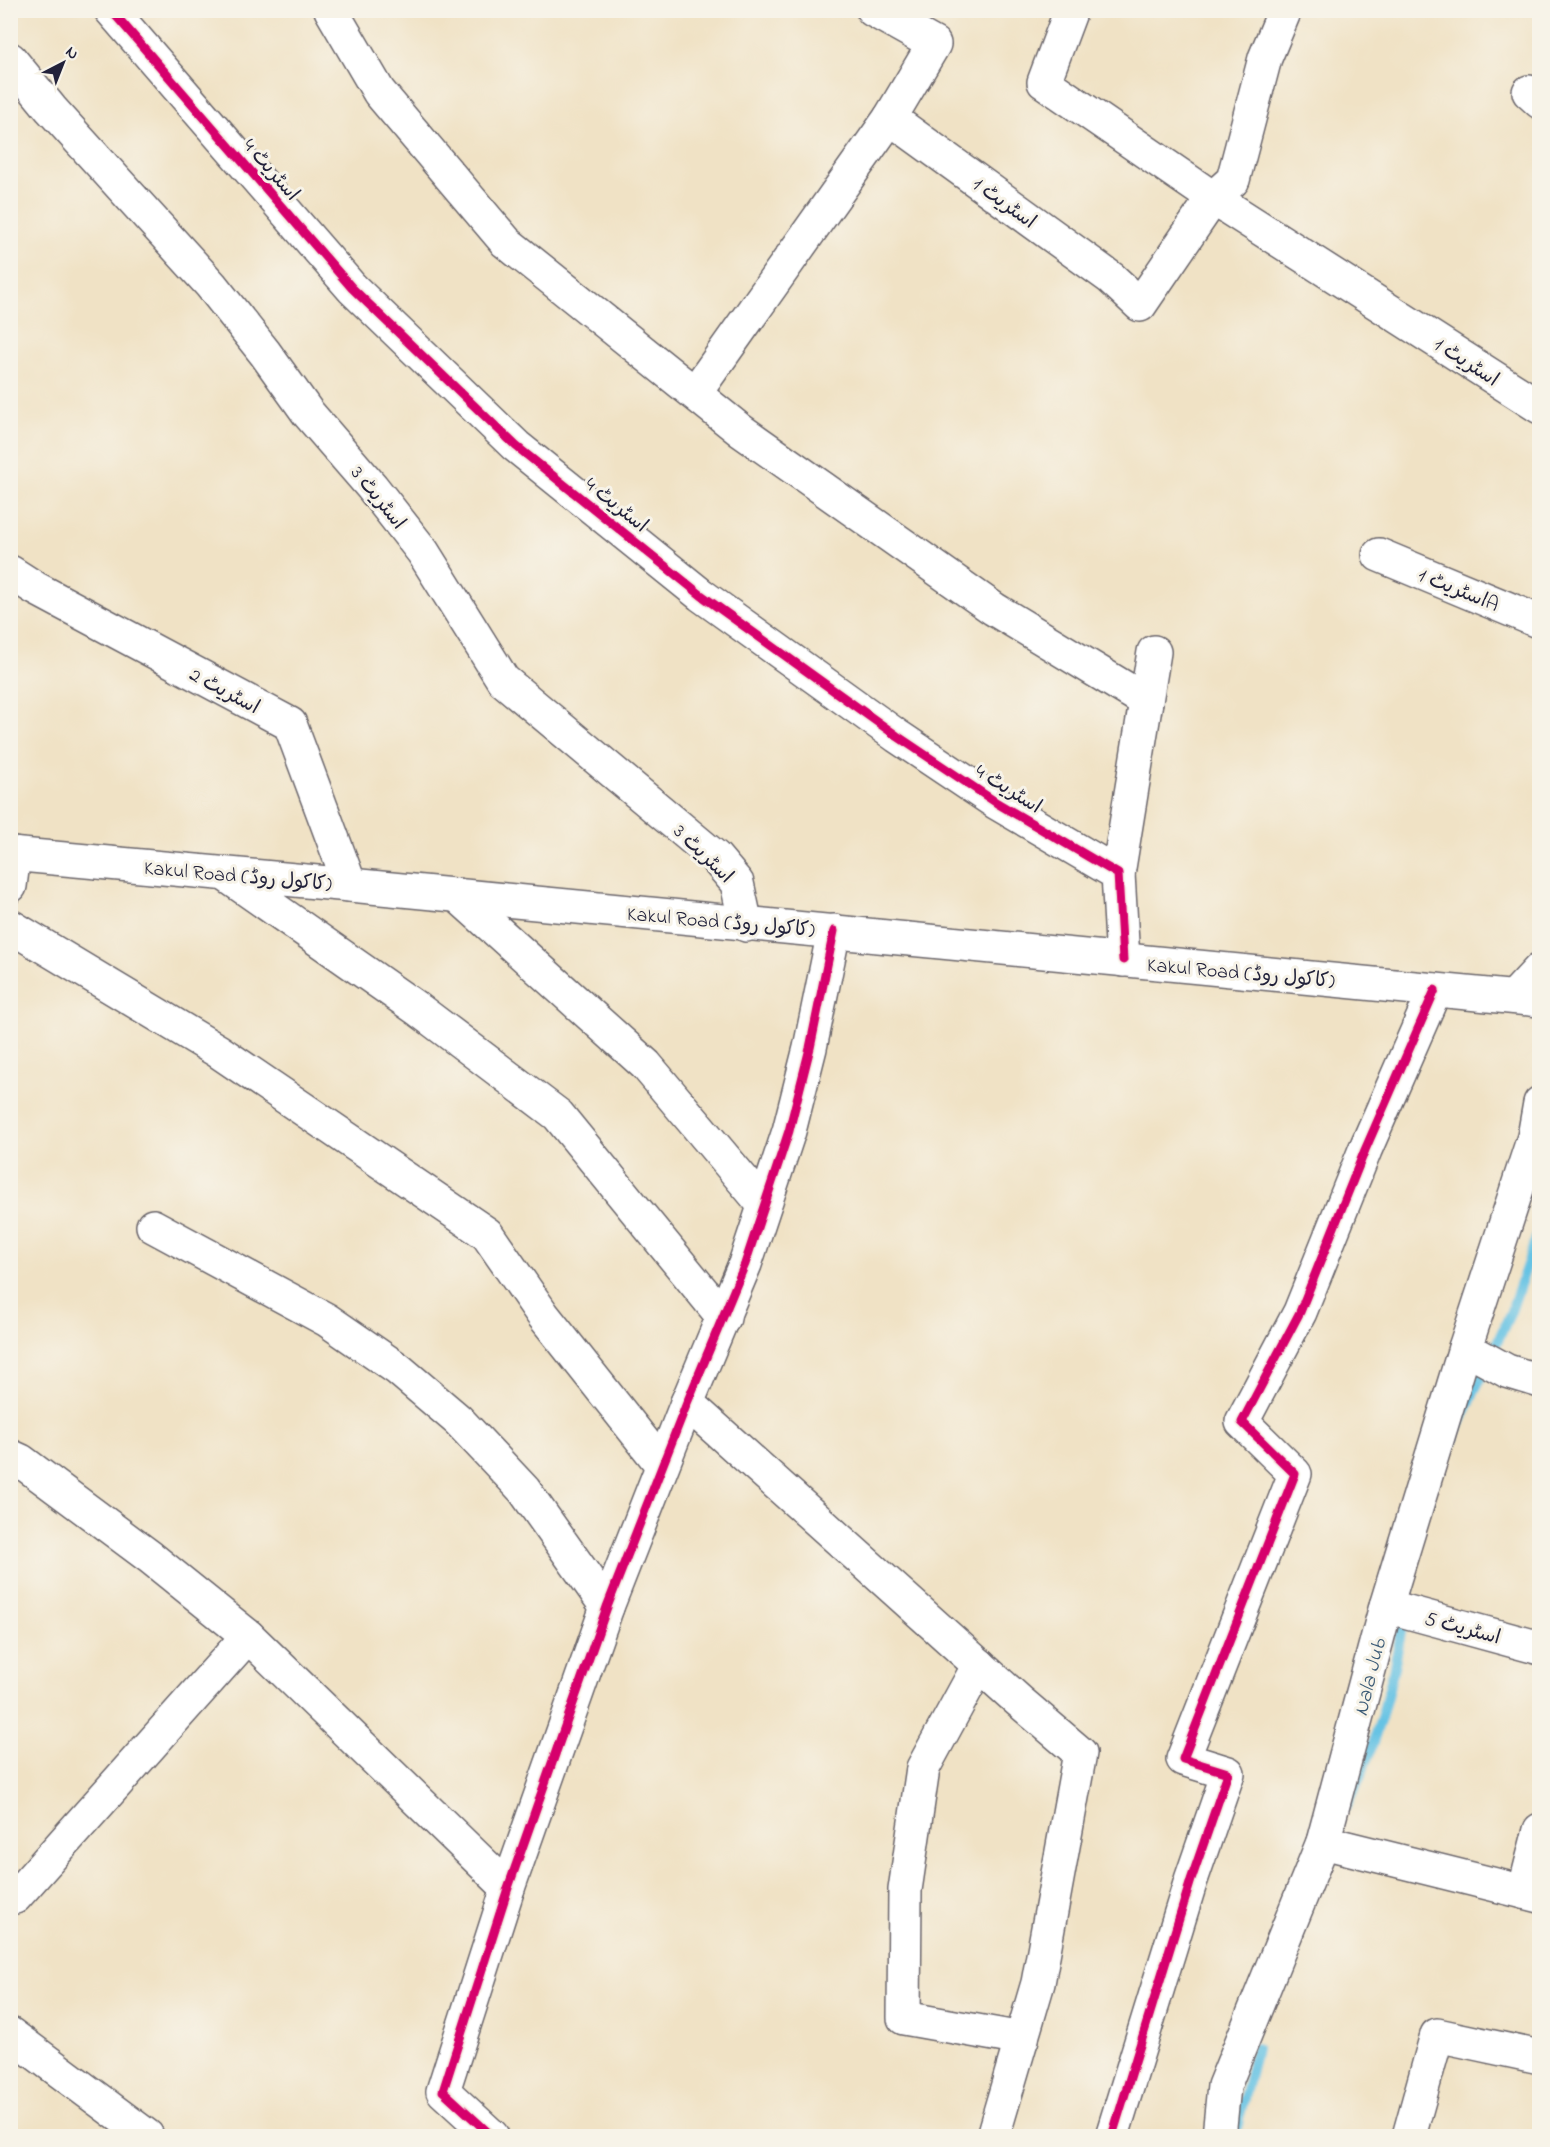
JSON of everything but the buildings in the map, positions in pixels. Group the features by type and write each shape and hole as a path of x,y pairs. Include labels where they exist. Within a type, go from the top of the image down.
{"street":[{"name":"اسٹریٹ 4","path":"111,10 352,288 516,446 701,595 888,729 997,803 1118,874"},
{"path":"330,10 379,92 506,242 740,430 994,609 1146,702"},
{"path":"694,393 890,118 934,44 873,10"},
{"name":"اسٹریٹ 1","path":"1071,10 1044,82 1213,198 1539,407"},
{"name":"اسٹریٹ 1","path":"890,118 1111,278 1140,305 1213,198 1233,180 1265,58 1285,10"},
{"name":"اسٹریٹ 3","path":"10,59 51,110 211,285 265,353 308,413 372,487 423,552 502,680 714,857 736,883 746,925"},
{"name":"اسٹریٹ 1A","path":"1379,555 1539,622"},
{"name":"اسٹریٹ 2","path":"10,572 35,588 290,724 350,885"},
{"path":"1123,960 1118,874 1154,651"},
{"name":"Kakul Road (کاکول روڈ)","path":"12,865 226,875 350,885 1526,999"},
{"path":"226,875 418,1010 558,1114 724,1318"},
{"path":"457,895 646,1065 764,1205"},
{"path":"10,926 218,1050 487,1234 543,1315 662,1465"},
{"path":"492,2136 443,2091 508,1888 607,1607 687,1403 724,1318 764,1205 794,1110 810,1048 834,931"},
{"path":"1526,999 1539,969"},
{"path":"1112,2136 1191,1880 1228,1773 1183,1760 1295,1474 1242,1422 1300,1312 1365,1150 1435,990"},
{"path":"1219,2136 1224,2086 1323,1842 1386,1606 1465,1348 1534,1137 1539,1103"},
{"path":"153,1226 327,1320 398,1369 458,1420 524,1490 607,1607"},
{"path":"1465,1348 1507,1371 1539,1381"},
{"path":"687,1403 1080,1753 1038,1983 993,2136"},
{"path":"10,1456 21,1461 150,1557 248,1636 508,1888"},
{"name":"اسٹریٹ 5","path":"1386,1606 1539,1648"},
{"path":"10,1893 15,1897 248,1636"},
{"path":"979,1665 923,1768 905,1890 904,2018 1022,2039"},
{"path":"1323,1842 1532,1894 1539,1830"},
{"path":"10,2034 147,2136"},
{"path":"1409,2136 1437,2035 1539,2057"}],"waterway":[{"name":"Nala Jub","path":"1451,1443 1510,1314 1540,1227"},
{"name":"Nala Jub","path":"1347,1806 1370,1752 1387,1696 1410,1580"},
{"name":"Nala Jub","path":"1235,2136 1256,2048"}],"cycle path":[{"path":"111,10 352,288 516,446 701,595 897,736 997,803 1118,874 1123,960"},
{"path":"492,2136 443,2091 508,1888 607,1607 687,1403 745,1264 789,1131 810,1048 834,931"},
{"path":"1112,2136 1191,1880 1228,1773 1183,1759 1295,1474 1242,1422 1300,1312 1365,1150 1435,990"}]}
